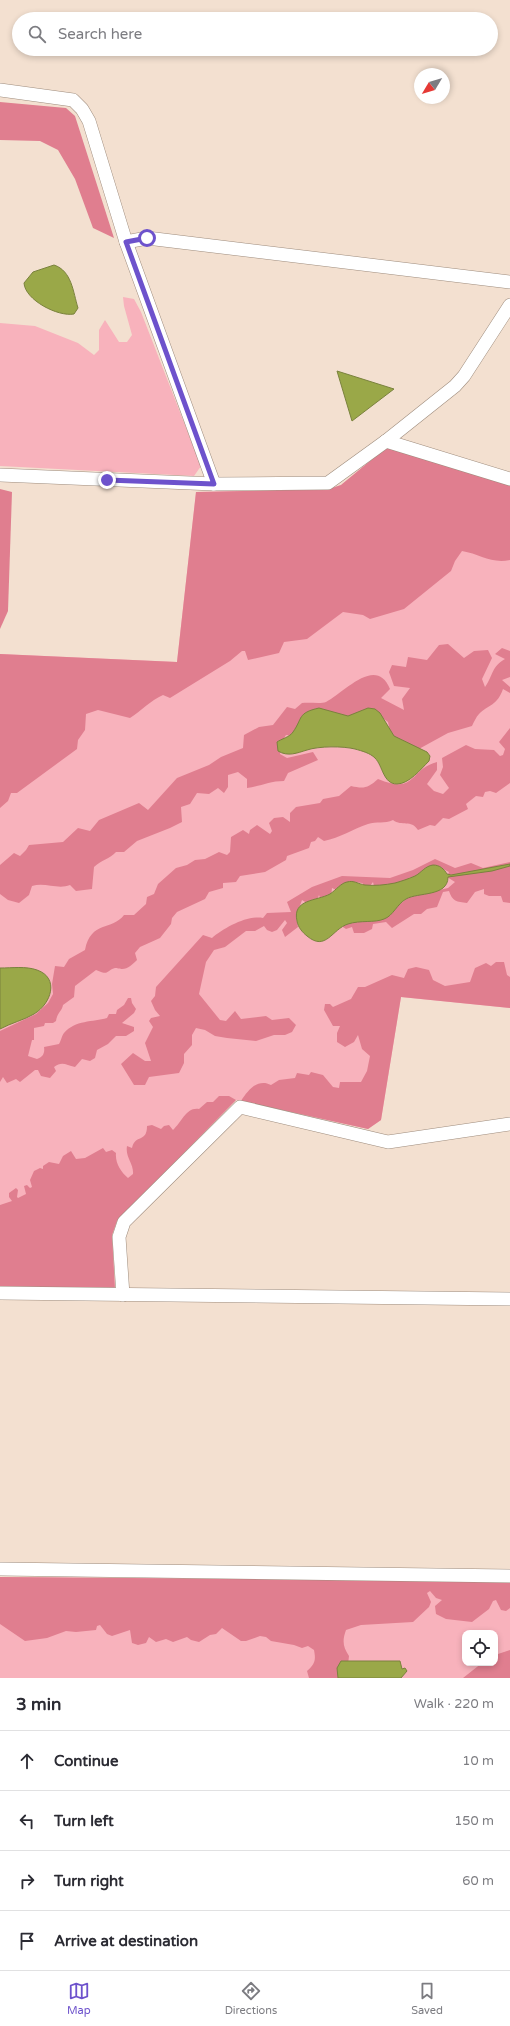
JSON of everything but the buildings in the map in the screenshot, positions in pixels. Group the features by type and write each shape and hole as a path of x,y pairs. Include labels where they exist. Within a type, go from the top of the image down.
{"street":[{"path":"0,90 73,100 82,109 89,121 126,242 214,484"},
{"path":"126,242 147,238 510,282"},
{"path":"0,475 214,484 328,483 386,442 464,376 510,305"},
{"path":"386,442 510,479"},
{"path":"123,1295 119,1237 124,1222 240,1107 388,1142 510,1124"},
{"path":"0,1293 510,1299"},
{"path":"0,1569 510,1576"}],"shaded area":[{"path":"0,102 66,108 75,116 114,238 93,228 75,179 58,150 40,141 0,140"},
{"path":"54,265 65,272 71,283 78,308 74,314 60,313 43,306 30,295 26,289 24,283 33,272"},
{"path":"123,297 134,299 141,312 201,466 194,476 0,466 0,323 35,326 78,343 94,355 99,350 99,330 105,320 119,342 127,342 132,335"},
{"path":"337,371 394,389 352,421"},
{"path":"387,447 510,485 510,1008 401,997 381,1120 368,1129 236,1100 117,1221 112,1235 115,1289 0,1288 0,654 177,662 196,492 329,489 341,485"},
{"path":"387,447 510,485 510,560 491,560 462,551 455,561 451,571 404,609 370,619 363,615 343,612 307,639 284,642 279,653 248,660 245,651 242,651 230,661 170,698 163,695 159,697 130,718 98,710 86,714 85,730 78,740 77,749 17,793 11,793 8,801 0,808 0,654 177,662 196,492 329,489 341,485"},
{"path":"0,489 12,492 8,611 0,629"},
{"path":"448,644 464,658 474,651 488,650 492,658 482,679 485,687 497,665 505,659 495,654 502,648 510,651 510,677 502,680 510,687 510,693 503,689 498,699 479,714 472,726 448,733 417,750 391,736 388,722 372,710 296,736 286,735 281,743 280,754 287,758 313,752 318,760 288,773 284,781 247,788 247,779 238,772 228,775 228,787 224,793 218,788 209,794 197,793 190,804 181,807 182,822 137,841 124,852 116,852 94,867 92,889 76,891 70,885 61,887 37,885 32,886 29,895 19,903 8,900 0,894 0,865 14,853 20,856 29,845 63,842 78,828 90,831 99,820 139,803 148,810 177,778 209,765 221,757 243,748 244,735 259,727 273,725 287,707 295,709 302,703 326,702 360,679 377,675 384,679 390,689 381,698 404,710 402,699 410,688 394,686 389,672 392,665 406,667 408,657 427,660 439,645"},
{"path":"319,708 348,716 368,708 375,709 380,713 394,736 427,752 430,756 429,761 419,772 406,782 397,784 392,783 386,778 378,761 366,752 344,747 324,747 289,754 278,751 277,742 292,734 304,714"},
{"path":"510,728 510,783 496,793 490,791 485,792 483,797 476,796 466,804 468,809 449,819 443,818 435,826 430,825 418,830 412,825 393,820 368,824 336,838 324,841 318,837 315,841 311,842 309,848 287,856 286,860 265,872 240,876 236,882 223,883 223,888 209,892 205,899 177,912 172,918 171,924 160,938 140,947 135,953 137,960 130,966 124,969 115,968 106,973 96,970 75,986 74,997 63,1005 56,1021 53,1023 45,1023 44,1026 34,1028 34,1040 32,1040 28,1056 37,1059 41,1057 44,1053 44,1047 59,1044 64,1033 73,1026 84,1022 107,1018 109,1014 116,1014 117,1010 124,1005 128,998 131,998 136,1009 134,1013 122,1023 134,1027 134,1031 126,1036 116,1036 108,1044 97,1050 95,1058 90,1061 82,1059 75,1067 64,1064 57,1065 54,1067 56,1071 50,1078 41,1076 38,1070 35,1070 20,1082 16,1079 7,1083 3,1077 0,1082 0,1031 36,1014 48,1003 53,994 52,984 55,966 64,967 69,959 85,950 92,934 97,930 114,923 124,915 134,915 146,904 147,897 154,894 158,884 176,868 187,865 195,860 205,859 219,852 227,855 230,852 231,837 243,830 249,834 250,830 257,825 270,834 272,831 269,823 274,818 283,817 290,822 290,813 296,807 320,803 323,799 339,796 351,786 366,787 378,779 391,783 406,783 421,770 437,762 437,770 427,784 434,791 443,794 449,788 440,775 443,767 442,758 466,745 475,749 494,750 500,756 503,755 505,749 499,742"},
{"path":"435,859 455,868 471,863 483,868 510,862 510,903 503,902 501,896 489,896 484,894 484,889 475,892 467,903 455,900 449,891 443,892 437,907 427,909 421,914 414,914 392,928 386,922 373,924 372,929 364,933 354,933 352,927 346,929 343,927 344,922 358,919 366,922 379,920 409,897 448,888 455,882 447,877 449,872 441,868 409,878 404,888 375,890 373,882 370,886 365,886 362,883 355,882 345,894 332,888 331,897 320,898 319,895 316,903 307,903 302,900 296,917 298,927 285,937 282,930 287,923 285,920 277,930 272,932 267,930 264,926 255,931 246,931 225,947 214,950 206,962 199,994 220,1020 226,1021 235,1011 241,1019 266,1016 272,1020 289,1018 296,1025 292,1032 285,1035 274,1035 256,1041 215,1036 205,1030 196,1028 192,1035 192,1045 184,1054 184,1063 179,1073 149,1077 145,1085 134,1085 121,1064 133,1053 145,1061 151,1061 145,1043 153,1027 149,1021 151,1018 160,1016 155,1010 151,1001 155,996 156,987 203,935 212,938 229,926 243,920 250,918 263,918 267,913 291,912 287,902 312,887 342,876 390,878 413,870"},
{"path":"510,864 510,866 492,871 448,877 447,883 438,891 406,899 393,913 380,920 348,924 324,941 319,942 314,940 303,933 299,927 296,914 298,908 307,902 330,894 347,882 352,881 365,885 395,883 415,876 433,865 440,867 447,874 451,875"},
{"path":"496,962 504,962 507,975 510,977 510,1008 401,997 381,1120 368,1129 241,1101 250,1089 258,1084 266,1083 271,1085 279,1080 295,1078 297,1073 309,1075 311,1072 323,1075 333,1087 339,1088 340,1082 361,1082 367,1071 370,1056 362,1049 358,1035 354,1042 345,1047 337,1042 337,1033 340,1026 333,1026 324,1010 325,1004 330,1004 333,1007 351,999 358,987 365,987 392,975 404,978 408,969 416,967 429,970 433,980 445,986 470,982 475,968 486,963 491,966"},
{"path":"0,968 24,968 37,970 49,979 51,985 48,998 40,1010 0,1029"},
{"path":"219,1096 229,1096 236,1100 117,1221 112,1235 115,1289 0,1288 0,1205 12,1201 9,1197 9,1193 16,1188 18,1190 18,1198 26,1194 24,1186 27,1185 30,1188 32,1187 30,1180 34,1171 40,1168 43,1169 43,1166 49,1162 59,1164 63,1156 71,1151 76,1159 85,1158 103,1148 106,1152 112,1150 116,1153 116,1160 119,1167 128,1178 133,1174 133,1170 127,1154 127,1146 132,1148 136,1141 145,1135 147,1126 152,1125 161,1129 164,1126 169,1125 173,1130 191,1110 199,1109 207,1102 213,1102"},
{"path":"0,1577 510,1581 510,1678 0,1678"},
{"path":"0,1577 510,1581 510,1608 506,1611 501,1610 496,1600 493,1601 489,1609 472,1622 446,1619 436,1614 435,1606 442,1600 436,1598 430,1591 427,1593 431,1602 429,1607 413,1622 361,1625 346,1630 344,1644 345,1650 349,1656 347,1673 343,1678 309,1678 307,1671 312,1666 315,1657 314,1650 308,1646 302,1648 271,1641 266,1637 260,1636 246,1641 241,1641 222,1628 216,1634 210,1635 199,1642 191,1640 187,1637 173,1642 166,1639 156,1642 149,1637 146,1643 138,1645 132,1643 130,1630 112,1636 107,1634 100,1625 97,1626 96,1630 76,1632 66,1631 47,1638 25,1641 0,1624"},
{"path":"510,1650 510,1678 463,1678 478,1666 498,1666 498,1654"},
{"path":"341,1661 400,1661 402,1669 405,1668 407,1671 401,1678 338,1678 337,1668"}],"route":[{"path":"107,480 214,484 126,242 147,238"}]}
